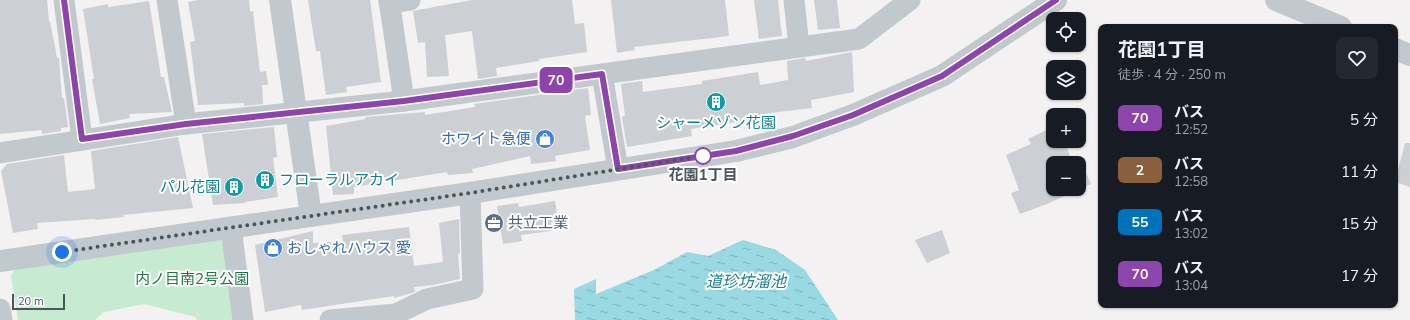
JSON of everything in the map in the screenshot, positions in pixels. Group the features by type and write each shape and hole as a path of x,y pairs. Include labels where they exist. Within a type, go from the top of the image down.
{"street":[{"path":"64,0 82,139"},
{"path":"167,0 186,124"},
{"path":"280,0 311,216"},
{"path":"404,101 389,1 410,0"},
{"path":"794,0 799,47"},
{"path":"0,261 470,193 736,151 793,136 853,115 942,76 1056,0"},
{"path":"1276,0 1334,24"},
{"path":"0,154 82,139 186,124 404,101 859,39 906,2"},
{"path":"1398,50 1410,55"},
{"path":"602,74 618,169"},
{"path":"330,320 396,314 427,299 473,288 470,193"},
{"path":"231,228 243,320"},
{"path":"0,309 2,320"}],"green space":[{"name":"内ノ目南2号公園","path":"222,238 237,320 197,320 195,317 144,304 104,312 95,320 18,320 11,275 17,266"}],"water":[{"name":"道珍坊溜池","path":"743,240 776,250 805,270 838,320 575,320 574,289 596,279 596,294 654,270 687,252 708,256"}],"building":[{"path":"0,0 47,0 49,22 50,21 57,58 59,58 62,98 64,98 68,127 61,128 61,131 42,134 42,130 0,134"},
{"path":"198,0 249,0 250,12 253,11 260,72 266,71 268,85 262,85 263,104 244,106 244,103 198,105 190,42 195,41 188,2"},
{"path":"308,0 370,0 381,82 346,87 347,92 326,95 320,51 316,51"},
{"path":"472,0 572,0 575,24 584,23 587,52 539,59 539,61 496,68 497,76 478,79 472,31 445,35 449,76 427,77 425,42 418,43 413,11"},
{"path":"611,0 725,0 729,36 634,47 635,50 617,53"},
{"path":"754,0 778,0 782,36 759,39"},
{"path":"814,0 837,0 840,28 818,30"},
{"path":"149,1 161,77 164,77 172,112 129,114 130,118 100,124 92,79 94,79 83,9 108,4 108,7"},
{"path":"852,52 854,92 811,100 812,108 762,114 763,118 691,129 692,136 627,147 622,117 625,116 621,84 642,81 643,92 702,84 702,81 758,72 760,85 788,80 787,61 805,58 806,61"},
{"path":"588,88 591,115 585,116 590,150 555,156 556,161 531,164 530,156 472,169 473,173 448,175 447,172 354,187 354,194 333,195 326,126 366,119 365,117 425,112 425,115 475,107 474,104"},
{"path":"274,127 277,157 273,158 278,197 245,203 213,205 202,134"},
{"path":"1046,130 1046,148 1067,148 1070,156 1046,156 1046,196 1065,196 1020,214 1011,193 1019,190 1006,155 1031,144 1028,139"},
{"path":"178,137 193,208 123,215 124,217 95,220 37,223 38,229 13,233 1,171 7,164 64,155 68,192 95,189 91,151"},
{"path":"1405,143 1410,143 1410,187 1398,183 1398,170"},
{"path":"1086,173 1091,184 1086,186"},
{"path":"555,201 558,219 551,222 551,231 521,235 522,241 503,244 497,206 518,203 519,207"},
{"path":"459,219 460,253 458,254 460,279 433,285 414,287 415,292 394,298 394,296 302,310 301,305 265,312 255,245 313,231 313,243 343,241 342,235 409,227 414,266 443,262 439,223"},
{"path":"942,230 950,253 927,263 915,240"}],"bus line":[{"name":"70","path":"64,0 82,139 186,124 404,101 602,74 618,169 736,151 793,136 853,115 942,76 1056,0"}],"place":[{"name":"シャーメゾン花園","path":"716,102"},
{"name":"ホワイト急便","path":"545,139"},
{"name":"花園1丁目","path":"703,156"},
{"name":"フローラルアカイ","path":"265,180"},
{"name":"パル花園","path":"234,187"},
{"name":"共立工業","path":"494,223"},
{"name":"おしゃれハウス 愛","path":"273,248"}],"route":[{"path":"62,252 470,193 707,155 703,156"}]}
